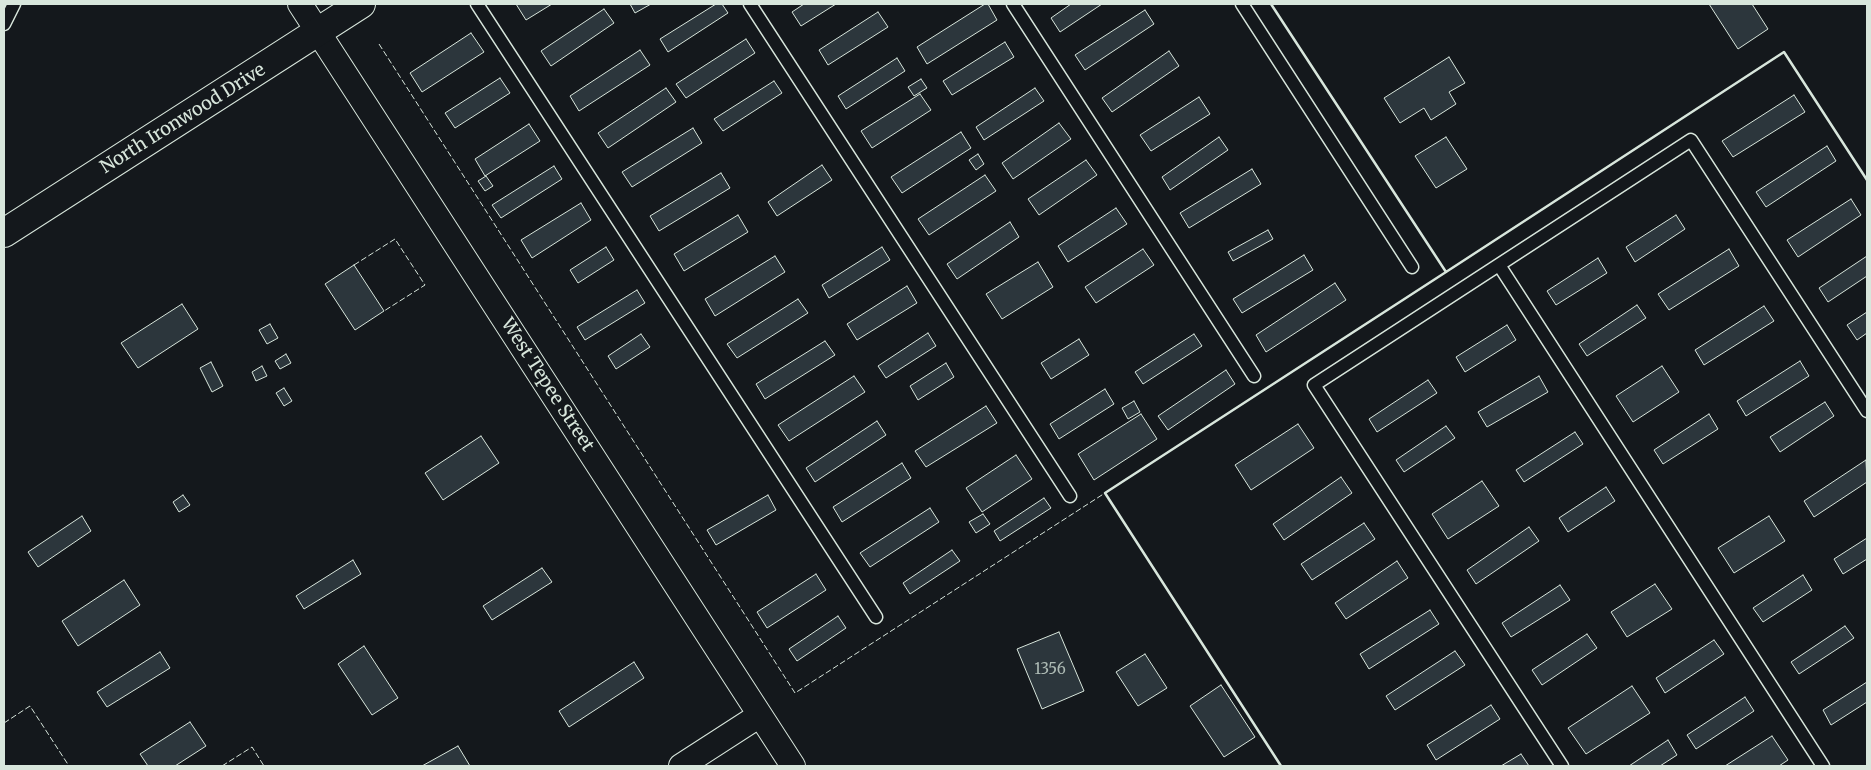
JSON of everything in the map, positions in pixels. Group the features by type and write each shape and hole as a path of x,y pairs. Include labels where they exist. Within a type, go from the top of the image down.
{"street":[{"name":"West Tepee Street","path":"300,4 794,766"},
{"name":"North Ironwood Drive","path":"4,233 361,4"},
{"path":"681,766 760,715"}],"lane":[{"path":"4,24 14,4"},
{"path":"477,4 876,617"},
{"path":"750,4 1070,496"},
{"path":"1013,4 1254,376"},
{"path":"1242,4 1412,267"},
{"path":"1562,766 1314,384 1691,140 1867,411"},
{"path":"1499,265 1823,766"}],"building":[{"path":"516,4 552,4 526,20"},
{"path":"630,4 651,4 635,13"},
{"path":"716,4 722,4 728,13 668,52 660,39"},
{"path":"804,4 836,4 801,26 792,12"},
{"path":"985,4 988,4 997,20 927,64 917,47"},
{"path":"1071,4 1102,4 1060,32 1051,18"},
{"path":"1709,4 1752,4 1768,29 1738,49"},
{"path":"604,9 614,23 551,66 541,51"},
{"path":"1145,10 1154,24 1085,70 1075,55"},
{"path":"878,12 888,27 828,65 819,50"},
{"path":"471,33 484,52 422,92 410,73"},
{"path":"746,39 755,53 686,98 676,84"},
{"path":"1005,42 1014,57 952,95 943,81"},
{"path":"640,50 650,65 579,111 570,96"},
{"path":"1169,51 1179,66 1112,112 1102,98"},
{"path":"1449,57 1465,83 1449,92 1456,104 1431,120 1424,108 1400,123 1384,98"},
{"path":"897,58 905,71 846,109 838,96"},
{"path":"500,78 510,93 455,128 445,113"},
{"path":"921,79 927,88 914,96 908,87"},
{"path":"774,81 782,93 723,131 714,119"},
{"path":"666,88 676,102 608,148 598,133"},
{"path":"1035,88 1044,101 984,140 976,127"},
{"path":"920,94 931,110 872,148 861,131"},
{"path":"1794,95 1805,112 1733,157 1722,141"},
{"path":"1199,97 1210,114 1151,151 1140,135"},
{"path":"1059,123 1071,139 1013,179 1002,163"},
{"path":"529,124 540,141 485,176 475,159"},
{"path":"693,128 702,143 632,187 622,172"},
{"path":"961,132 971,148 902,193 891,177"},
{"path":"1219,137 1228,150 1170,190 1162,177"},
{"path":"1446,137 1467,169 1436,188 1415,156"},
{"path":"1827,146 1836,161 1766,207 1756,192"},
{"path":"978,154 984,164 976,170 969,160"},
{"path":"1086,160 1097,175 1039,215 1028,199"},
{"path":"822,165 832,180 777,216 768,202"},
{"path":"554,166 562,179 501,218 492,205"},
{"path":"1252,169 1261,184 1189,228 1180,213"},
{"path":"721,173 730,188 659,231 650,216"},
{"path":"985,175 996,191 929,235 918,219"},
{"path":"486,176 493,186 485,191 478,181"},
{"path":"1851,199 1861,215 1798,257 1787,240"},
{"path":"581,203 591,220 532,258 521,240"},
{"path":"1116,208 1127,224 1068,262 1058,246"},
{"path":"738,215 748,232 684,271 674,254"},
{"path":"1676,215 1685,229 1635,262 1626,247"},
{"path":"1010,222 1019,237 957,279 947,264"},
{"path":"1268,230 1273,239 1233,261 1228,252"},
{"path":"606,247 614,260 578,283 570,270"},
{"path":"882,247 890,260 829,298 822,285"},
{"path":"1143,249 1154,265 1096,303 1085,287"},
{"path":"1729,249 1739,266 1669,310 1658,294"},
{"path":"1304,255 1313,270 1242,313 1233,299"},
{"path":"775,256 785,272 715,316 705,299"},
{"path":"1867,256 1867,276 1828,302 1819,288"},
{"path":"1598,258 1607,273 1556,305 1547,291"},
{"path":"1038,262 1053,287 1002,319 986,294"},
{"path":"354,265 384,311 355,330 325,284"},
{"path":"1335,283 1346,300 1266,352 1256,335"},
{"path":"907,286 917,303 857,340 847,324"},
{"path":"637,290 645,303 585,340 577,327"},
{"path":"798,299 808,313 737,358 727,344"},
{"path":"182,304 198,329 138,368 121,343"},
{"path":"1637,305 1646,318 1587,356 1579,344"},
{"path":"1764,306 1774,321 1704,365 1695,350"},
{"path":"1867,312 1867,333 1857,340 1847,325"},
{"path":"270,324 278,338 267,344 259,330"},
{"path":"1507,325 1516,340 1465,372 1456,357"},
{"path":"928,333 936,346 886,378 878,366"},
{"path":"641,334 650,347 616,369 608,356"},
{"path":"1194,334 1202,346 1143,384 1135,372"},
{"path":"1079,339 1089,355 1051,379 1041,363"},
{"path":"825,341 835,355 765,399 756,384"},
{"path":"286,354 291,363 280,369 275,361"},
{"path":"1800,361 1809,376 1746,416 1737,401"},
{"path":"211,362 223,386 212,392 200,368"},
{"path":"946,363 954,377 918,400 910,386"},
{"path":"262,366 267,376 256,381 252,372"},
{"path":"1662,366 1679,392 1633,422 1616,396"},
{"path":"1226,370 1235,384 1168,430 1158,416"},
{"path":"854,376 865,392 789,441 778,425"},
{"path":"1539,376 1548,392 1487,427 1478,412"},
{"path":"1428,380 1437,393 1377,432 1369,419"},
{"path":"284,388 292,401 284,406 276,393"},
{"path":"1105,389 1114,404 1059,439 1050,424"},
{"path":"1134,401 1140,412 1128,419 1122,408"},
{"path":"1825,402 1834,416 1780,452 1770,437"},
{"path":"986,406 997,423 926,467 915,451"},
{"path":"1141,414 1157,439 1094,480 1078,454"},
{"path":"1709,414 1718,429 1663,464 1654,450"},
{"path":"877,421 886,435 815,482 806,468"},
{"path":"1298,424 1314,448 1251,490 1235,465"},
{"path":"1446,426 1455,438 1404,472 1396,460"},
{"path":"1575,432 1583,444 1524,482 1516,470"},
{"path":"481,436 499,463 443,500 425,473"},
{"path":"1016,455 1032,479 982,512 966,488"},
{"path":"1866,460 1867,482 1814,517 1804,501"},
{"path":"902,463 911,478 842,522 833,507"},
{"path":"1341,477 1352,493 1284,540 1273,524"},
{"path":"1482,481 1499,506 1448,539 1432,514"},
{"path":"1606,487 1615,501 1568,532 1559,518"},
{"path":"183,495 190,505 179,512 173,502"},
{"path":"768,495 776,510 716,545 707,530"},
{"path":"1044,498 1051,508 1000,541 994,531"},
{"path":"930,508 939,522 870,567 860,553"},
{"path":"983,514 990,524 976,533 969,522"},
{"path":"82,516 91,531 38,567 28,552"},
{"path":"1769,516 1785,541 1734,573 1718,548"},
{"path":"1364,523 1375,539 1312,580 1301,564"},
{"path":"1529,527 1539,541 1476,584 1467,570"},
{"path":"1867,538 1867,559 1843,574 1834,559"},
{"path":"952,550 960,561 910,594 903,583"},
{"path":"353,560 361,574 304,609 296,596"},
{"path":"1397,561 1408,578 1346,619 1335,603"},
{"path":"542,568 552,582 492,620 483,606"},
{"path":"816,574 826,590 767,628 757,612"},
{"path":"1803,575 1812,590 1763,622 1753,608"},
{"path":"124,580 140,605 78,646 62,621"},
{"path":"1655,584 1672,609 1627,637 1611,612"},
{"path":"1560,585 1570,600 1511,637 1502,623"},
{"path":"1430,610 1439,624 1369,669 1360,654"},
{"path":"838,616 846,628 797,661 789,649"},
{"path":"1845,626 1854,638 1799,674 1791,662"},
{"path":"1059,632 1084,691 1042,709 1017,649"},
{"path":"1587,634 1597,648 1542,685 1532,670"},
{"path":"1714,640 1724,654 1665,693 1656,678"},
{"path":"364,646 398,698 372,715 338,664"},
{"path":"1455,651 1465,665 1395,710 1386,696"},
{"path":"160,652 170,668 107,707 97,692"},
{"path":"1145,654 1167,688 1138,706 1116,672"},
{"path":"634,662 644,678 569,727 559,711"},
{"path":"1867,682 1867,702 1831,725 1823,710"},
{"path":"1221,685 1255,737 1224,757 1190,706"},
{"path":"1632,686 1650,713 1586,754 1568,728"},
{"path":"1745,697 1754,711 1696,749 1687,735"},
{"path":"1491,705 1500,719 1436,760 1427,745"},
{"path":"190,722 206,746 175,766 148,766 140,754"},
{"path":"1772,736 1788,760 1779,766 1725,766"},
{"path":"1668,740 1677,755 1660,766 1629,766"},
{"path":"458,746 470,766 422,766"},
{"path":"1521,754 1529,766 1501,766"}],"fence":[{"path":"379,44 795,693 1105,493"},
{"path":"354,265 395,239 425,285 384,311"},
{"path":"4,723 30,706 69,766"},
{"path":"222,766 252,747 264,766"}],"wall":[{"path":"1271,4 1446,272 1105,493 1281,766"},
{"path":"1446,272 1784,52 1867,180"}]}
